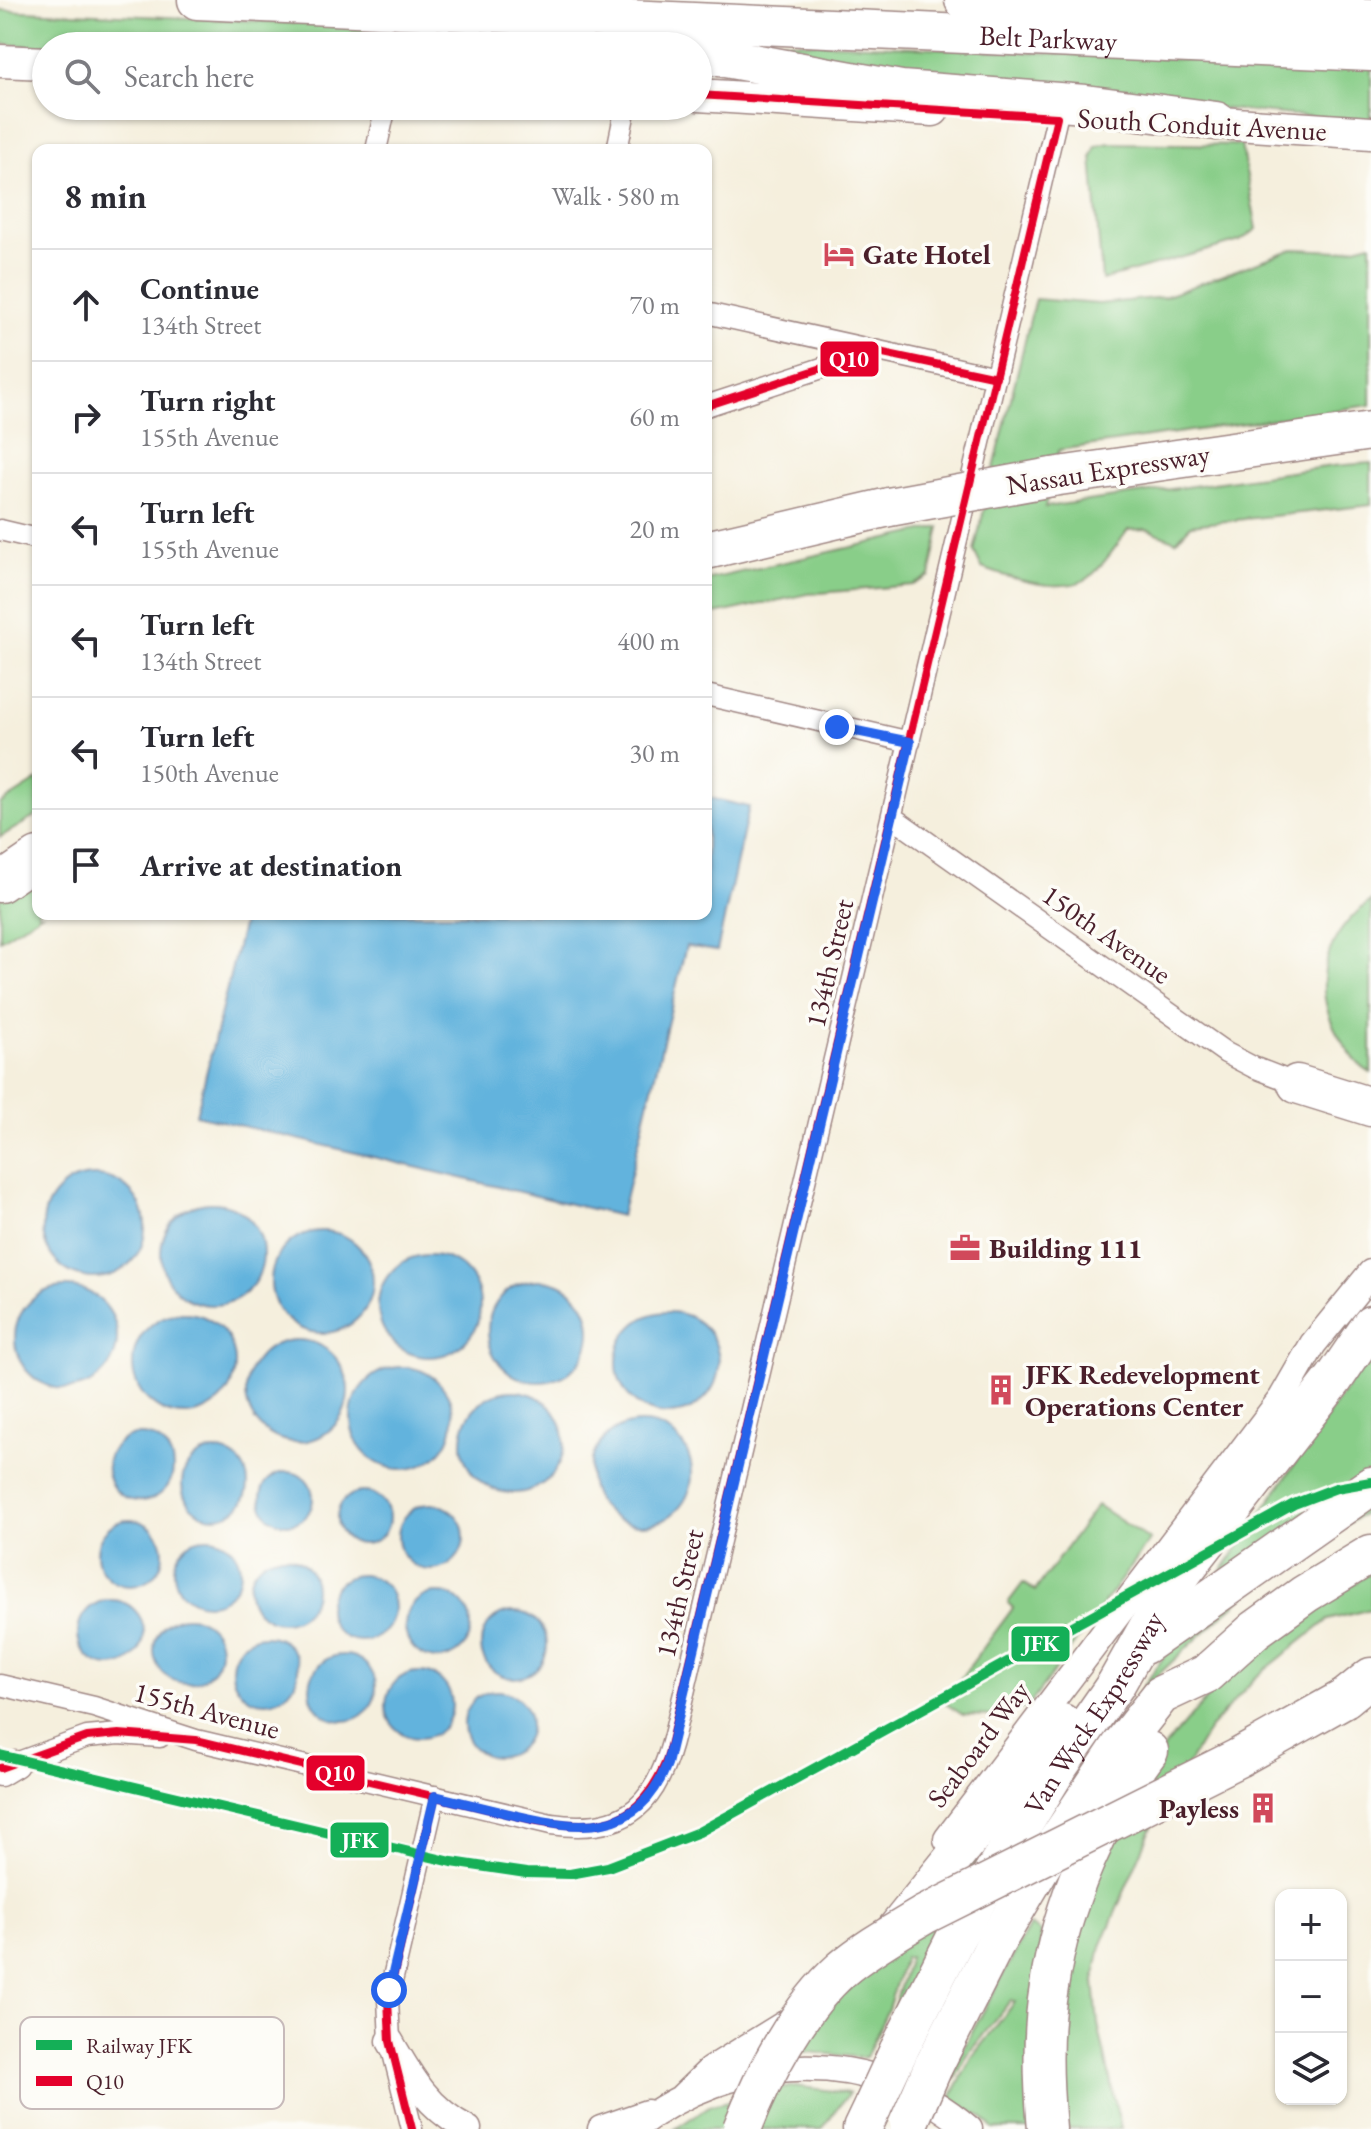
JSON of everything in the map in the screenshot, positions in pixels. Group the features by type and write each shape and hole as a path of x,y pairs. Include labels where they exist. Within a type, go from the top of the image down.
{"highway":[{"name":"Belt Parkway","path":"197,0 1371,52"},
{"name":"Belt Parkway","path":"964,0 1371,18"},
{"path":"467,12 582,32"},
{"path":"712,56 901,90 1085,104 1216,121"},
{"name":"Nassau Expressway","path":"712,549 889,507 1052,477 1371,431"},
{"path":"1119,466 1371,453"},
{"path":"0,855 32,836"},
{"path":"0,883 32,861"},
{"path":"1297,1084 1371,1096"},
{"path":"1297,1084 1371,1107"},
{"name":"Van Wyck Expressway","path":"868,2118 898,2052 989,1880 1136,1650 1169,1590 1334,1379 1371,1325"},
{"path":"1136,1650 1371,1486"},
{"name":"Van Wyck Expressway","path":"907,2126 995,1944 1081,1802 1161,1695 1206,1674 1265,1623 1305,1594 1371,1554"},
{"path":"833,1989 868,1959 900,1925 1169,1590"},
{"path":"1047,2129 1044,2063 1049,1986 1072,1899 1104,1823 1126,1782 1206,1674"},
{"path":"742,2129 764,2079 793,2030 841,1970 879,1942 936,1908 1238,1758 1358,1688"}],"main road":[{"path":"0,61 32,62"},
{"name":"South Conduit Avenue","path":"712,96 1057,117 1216,121 1371,133"}],"street":[{"name":"134th Street","path":"633,1811 657,1785 671,1748 1057,117"},
{"path":"377,144 383,120"},
{"path":"618,144 623,120"},
{"path":"712,314 996,377"},
{"path":"712,404 874,351"},
{"path":"0,530 32,538"},
{"path":"712,696 910,742"},
{"name":"150th Avenue","path":"892,817 1226,1053 1297,1084"},
{"name":"Seaboard Way","path":"673,2102 710,2070 801,2013 833,1989 877,1937 980,1794 1282,1398 1313,1344 1371,1273"},
{"name":"155th Avenue","path":"0,1685 94,1707 196,1740 551,1824 579,1827 611,1822 633,1811"},
{"path":"5,1769 87,1737 119,1734 196,1740"},
{"path":"412,2129 390,2041 389,1990 435,1796"},
{"path":"390,2041 428,2101 468,2129"},
{"path":"601,2129 714,2083 760,2071 793,2068 834,2070 876,2078 907,2089 937,2105 969,2129"},
{"path":"633,2129 673,2102"}],"green space":[{"path":"0,10 453,32 32,32 32,46 0,44"},
{"path":"754,40 1371,67 1371,122 906,80 747,52"},
{"path":"1109,143 1241,145 1257,229 1240,241 1102,280 1092,157 1096,146"},
{"path":"1371,243 1371,405 1059,450 1045,507 1371,463 1371,505 1191,525 1176,541 1147,529 1128,530 1097,570 1076,583 1034,583 982,568 974,551 1035,299 1099,304 1164,297 1293,249 1340,251"},
{"path":"940,527 930,576 913,585 808,594 712,615 712,579"},
{"path":"32,784 32,818 0,837 0,804"},
{"path":"32,879 32,920 0,940 0,898"},
{"path":"1371,901 1371,1073 1354,1058 1334,1027 1324,988 1330,950 1353,916"},
{"path":"1371,1352 1371,1511 1338,1528 1277,1570 1220,1617 1139,1693"},
{"path":"1097,1505 1150,1540 1028,1707 995,1716 963,1715 943,1702 1013,1608 1008,1603 1023,1583 1035,1591"},
{"path":"1371,1572 1371,1609 1328,1620 1255,1678 1209,1729 1157,1815 1101,1946 1094,1981 1098,2024 1121,2129 1057,2129 1069,1926 1150,1764 1198,1708 1258,1646"},
{"path":"984,1848 987,1850 885,2047 878,2044 893,2011 909,1957 904,1958 888,2009 866,2058 798,2051 823,2011 873,1969"},
{"path":"1030,1925 1041,1932 1032,2129 994,2129 982,2117 950,2099 972,2057 1015,2002 1011,2000 968,2054 955,2079 949,2075"},
{"path":"794,2086 849,2093 822,2129 675,2129 711,2105"}],"water":[{"path":"712,798 749,807 717,951 686,946 621,1216 196,1115 244,920 712,920"},
{"path":"94,1176 113,1180 130,1191 141,1208 145,1227 141,1246 130,1263 113,1274 94,1278 75,1274 58,1263 47,1246 43,1227 47,1208 58,1191 75,1180"},
{"path":"212,1203 231,1207 248,1218 259,1235 263,1254 259,1273 248,1290 231,1301 212,1305 193,1301 176,1290 165,1273 161,1254 165,1235 176,1218 193,1207"},
{"path":"322,1231 341,1235 358,1246 369,1263 373,1282 369,1301 358,1318 341,1329 322,1333 303,1329 286,1318 275,1301 271,1282 275,1263 286,1246 303,1235"},
{"path":"429,1255 448,1259 465,1270 476,1287 480,1306 476,1325 465,1342 448,1353 429,1357 410,1353 393,1342 382,1325 378,1306 382,1287 393,1270 410,1259"},
{"path":"539,1280 558,1284 575,1295 586,1312 590,1331 586,1350 575,1367 558,1378 539,1382 520,1378 503,1367 492,1350 488,1331 492,1312 503,1295 520,1284"},
{"path":"66,1287 85,1291 102,1302 113,1319 117,1338 113,1357 102,1374 85,1385 66,1389 47,1385 30,1374 19,1357 15,1338 19,1319 30,1302 47,1291"},
{"path":"668,1312 687,1316 704,1327 715,1344 719,1363 715,1382 704,1399 687,1410 668,1414 649,1410 632,1399 621,1382 617,1363 621,1344 632,1327 649,1316"},
{"path":"184,1313 203,1317 220,1328 231,1345 235,1364 231,1383 220,1400 203,1411 184,1415 165,1411 148,1400 137,1383 133,1364 137,1345 148,1328 165,1317"},
{"path":"297,1340 316,1344 333,1355 344,1372 348,1391 344,1410 333,1427 316,1438 297,1442 278,1438 261,1427 250,1410 246,1391 250,1372 261,1355 278,1344"},
{"path":"402,1367 421,1371 438,1382 449,1399 453,1418 449,1437 438,1454 421,1465 402,1469 383,1465 366,1454 355,1437 351,1418 355,1399 366,1382 383,1371"},
{"path":"513,1391 532,1395 549,1406 560,1423 564,1442 560,1461 549,1478 532,1489 513,1493 494,1489 477,1478 466,1461 462,1442 466,1423 477,1406 494,1395"},
{"path":"641,1423 660,1427 677,1438 688,1455 692,1474 688,1493 677,1510 660,1521 641,1525 622,1521 605,1510 594,1493 590,1474 594,1455 605,1438 622,1427"},
{"path":"140,1435 153,1438 163,1445 170,1455 173,1468 170,1481 163,1491 153,1498 140,1501 127,1498 117,1491 110,1481 107,1468 110,1455 117,1445 127,1438"},
{"path":"215,1451 228,1454 238,1461 245,1471 248,1484 245,1497 238,1507 228,1514 215,1517 202,1514 192,1507 185,1497 182,1484 185,1471 192,1461 202,1454"},
{"path":"287,1472 306,1479 313,1498 306,1517 287,1524 268,1517 261,1498 268,1479"},
{"path":"363,1492 382,1499 389,1518 382,1537 363,1544 344,1537 337,1518 344,1499"},
{"path":"431,1504 444,1507 454,1514 461,1524 464,1537 461,1550 454,1560 444,1567 431,1570 418,1567 408,1560 401,1550 398,1537 401,1524 408,1514 418,1507"},
{"path":"130,1520 143,1523 153,1530 160,1540 163,1553 160,1566 153,1576 143,1583 130,1586 117,1583 107,1576 100,1566 97,1553 100,1540 107,1530 117,1523"},
{"path":"207,1538 220,1541 230,1548 237,1558 240,1571 237,1584 230,1594 220,1601 207,1604 194,1601 184,1594 177,1584 174,1571 177,1558 184,1548 194,1541"},
{"path":"282,1556 295,1559 305,1566 312,1576 315,1589 312,1602 305,1612 295,1619 282,1622 269,1619 259,1612 252,1602 249,1589 252,1576 259,1566 269,1559"},
{"path":"361,1575 374,1578 384,1585 391,1595 394,1608 391,1621 384,1631 374,1638 361,1641 348,1638 338,1631 331,1621 328,1608 331,1595 338,1585 348,1578"},
{"path":"438,1593 451,1596 461,1603 468,1613 471,1626 468,1639 461,1649 451,1656 438,1659 425,1656 415,1649 408,1639 405,1626 408,1613 415,1603 425,1596"},
{"path":"111,1600 124,1603 134,1610 141,1620 144,1633 141,1646 134,1656 124,1663 111,1666 98,1663 88,1656 81,1646 78,1633 81,1620 88,1610 98,1603"},
{"path":"514,1612 527,1615 537,1622 544,1632 547,1645 544,1658 537,1668 527,1675 514,1678 501,1675 491,1668 484,1658 481,1645 484,1632 491,1622 501,1615"},
{"path":"187,1617 200,1620 210,1627 217,1637 220,1650 217,1663 210,1673 200,1680 187,1683 174,1680 164,1673 157,1663 154,1650 157,1637 164,1627 174,1620"},
{"path":"265,1636 278,1639 288,1646 295,1656 298,1669 295,1682 288,1692 278,1699 265,1702 252,1699 242,1692 235,1682 232,1669 235,1656 242,1646 252,1639"},
{"path":"343,1655 356,1658 366,1665 373,1675 376,1688 373,1701 366,1711 356,1718 343,1721 330,1718 320,1711 313,1701 310,1688 313,1675 320,1665 330,1658"},
{"path":"419,1672 432,1675 442,1682 449,1692 452,1705 449,1718 442,1728 432,1735 419,1738 406,1735 396,1728 389,1718 386,1705 389,1692 396,1682 406,1675"},
{"path":"497,1691 510,1694 520,1701 527,1711 530,1724 527,1737 520,1747 510,1754 497,1757 484,1754 474,1747 467,1737 464,1724 467,1711 474,1701 484,1694"}],"rail line":[{"name":"JFK","path":"0,1755 452,1862 526,1873 570,1874 608,1867 699,1832 1294,1504 1336,1488 1371,1482"}],"transit line":[{"name":"Q10","path":"0,1768 87,1737 119,1734 196,1740 538,1821 583,1825 601,1823 631,1810 644,1798 667,1759 1057,117 712,96"},
{"name":"Q10","path":"712,404 874,351 996,377"},
{"name":"Q10","path":"412,2129 390,2041 388,1999 435,1796"}],"place":[{"name":"Gate Hotel","path":"839,254"},
{"name":"Building 111","path":"965,1248"},
{"name":"JFK Redevelopment Operations Center","path":"1001,1390"},
{"name":"Payless","path":"1263,1808"}],"route":[{"path":"389,1990 435,1796 551,1824 590,1827 611,1822 643,1803 657,1785 667,1764 910,742 837,727"}]}
